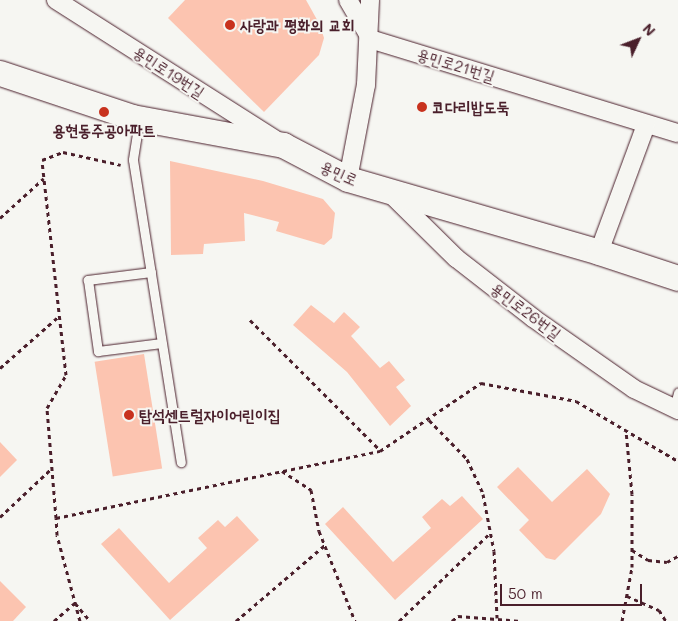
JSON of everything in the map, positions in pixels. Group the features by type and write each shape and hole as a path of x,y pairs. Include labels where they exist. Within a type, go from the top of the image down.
{"street":[{"name":"용민로19번길","path":"56,0 283,145"},
{"path":"348,0 370,39"},
{"path":"348,179 366,85 370,39 370,0"},
{"name":"용민로21번길","path":"370,39 646,125 678,133"},
{"name":"용민로","path":"0,74 140,118 283,145 348,179 599,252 678,278"},
{"path":"599,252 646,125"},
{"name":"용민로26번길","path":"389,191 456,258 533,318 634,389 677,404"}],"lane":[{"path":"140,118 134,168 181,462"},
{"path":"151,272 88,280 98,351 162,343"}],"path":[{"path":"80,621 56,518 47,408 66,375 42,160 63,152 134,168"},
{"path":"0,218 44,178"},
{"path":"0,368 59,316"},
{"path":"250,320 380,450"},
{"path":"56,518 380,450 429,420 481,383 576,401 678,461"},
{"path":"429,420 467,459 484,494 491,533 497,618"},
{"path":"622,621 627,596 632,549 632,494 626,431"},
{"path":"0,517 52,468"},
{"path":"281,470 311,490 326,545 355,621"},
{"path":"399,621 491,533"},
{"path":"236,621 326,545"},
{"path":"632,549 648,560 667,562 678,556"},
{"path":"627,596 660,610 666,621"},
{"path":"54,621 75,603"},
{"path":"75,603 90,621"},
{"path":"452,621 458,616 521,621"}],"building":[{"path":"185,0 306,0 320,25 324,38 319,55 264,112 168,18"},
{"path":"170,161 263,181 323,199 335,213 332,238 324,245 276,231 279,222 244,213 245,241 204,244 203,254 171,255"},
{"path":"311,305 334,323 344,312 360,327 351,336 380,368 389,361 405,380 396,387 411,406 390,426 347,372 293,325"},
{"name":"탑석센트럴자이어린이집","path":"144,354 162,469 113,476 95,362"},
{"path":"0,442 17,460 0,477"},
{"path":"518,467 552,502 587,469 610,494 601,514 555,560 546,558 519,530 529,520 497,487"},
{"path":"462,496 483,519 395,600 325,524 343,507 393,562 431,528 422,517 442,499 450,506"},
{"path":"237,516 259,540 170,620 101,544 119,528 169,583 207,548 198,538 218,520 225,527"},
{"path":"0,581 26,607 13,621 0,621"}],"place":[{"name":"사랑과 평화의 교회","path":"230,25"},
{"name":"코다리밥도둑","path":"422,107"},
{"name":"용현동주공아파트","path":"104,112"},
{"name":"탑석센트럴자이어린이집","path":"129,415"}]}
